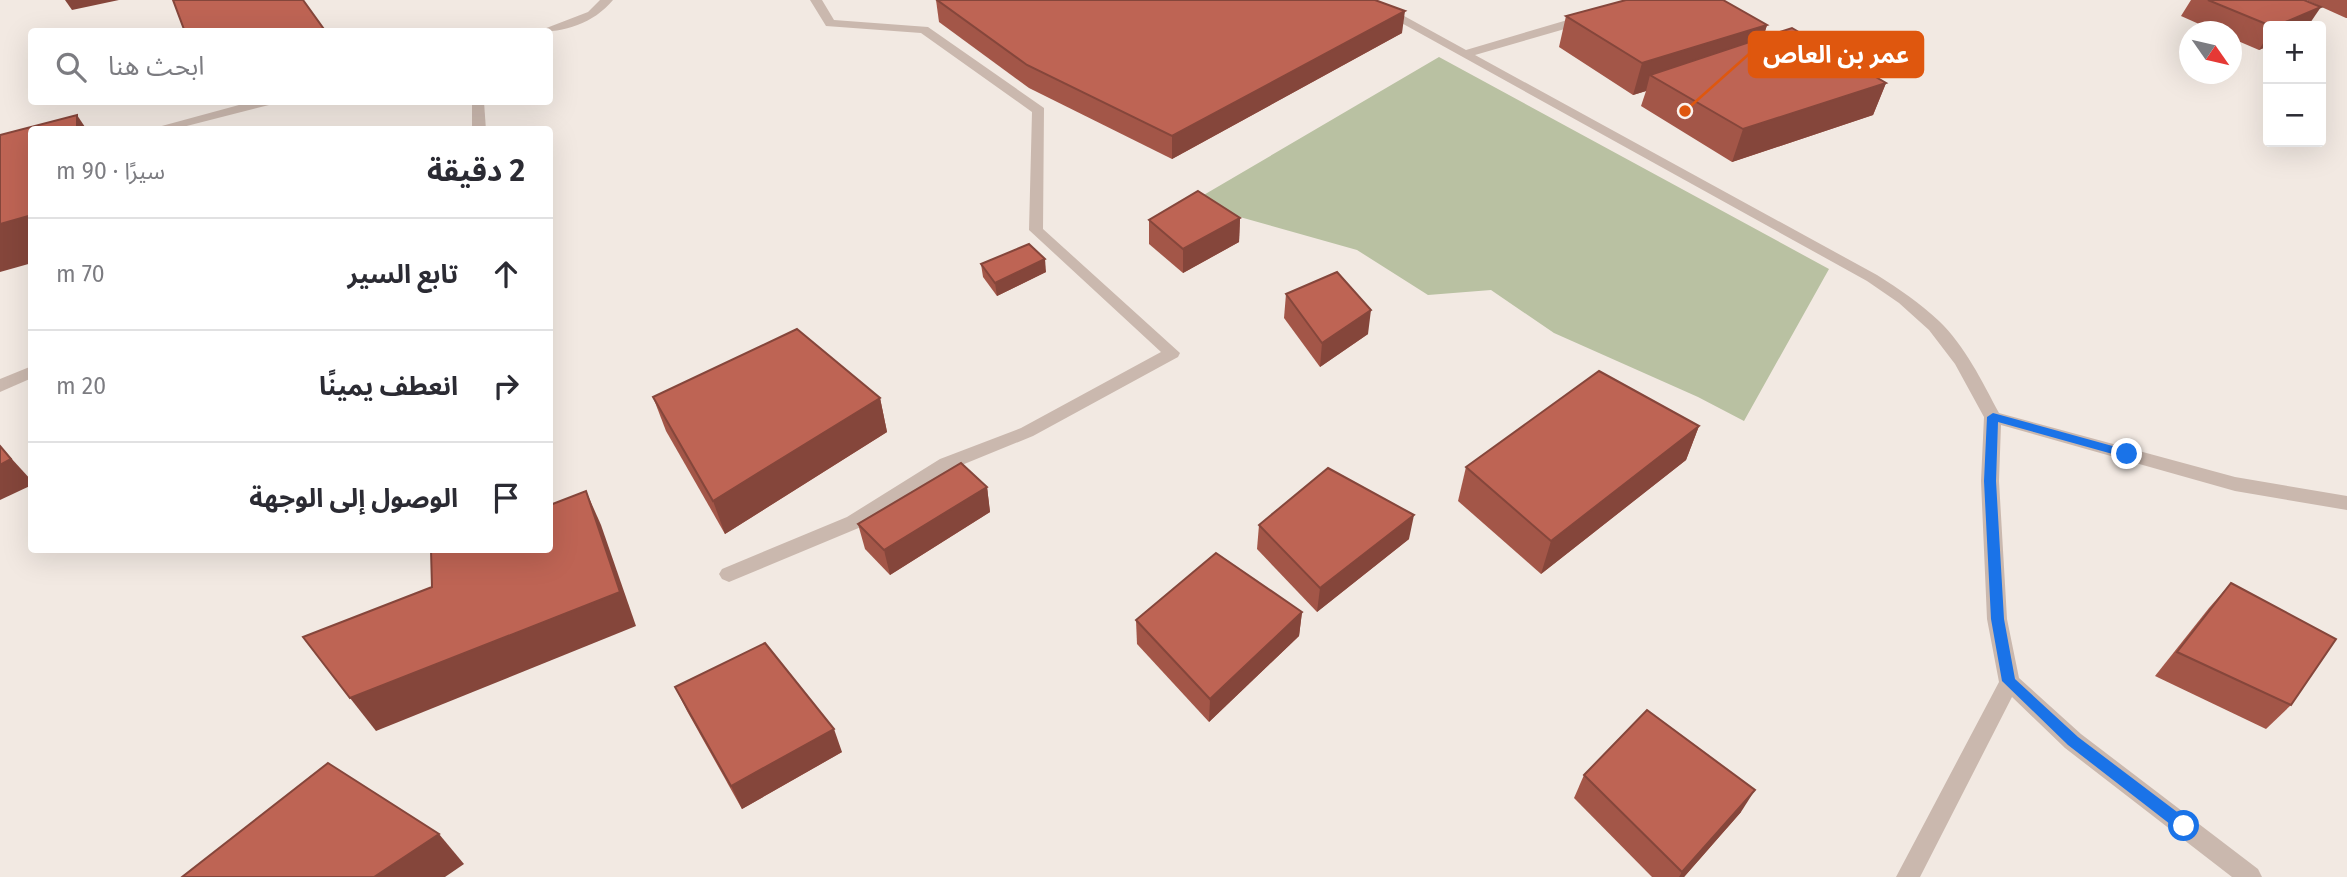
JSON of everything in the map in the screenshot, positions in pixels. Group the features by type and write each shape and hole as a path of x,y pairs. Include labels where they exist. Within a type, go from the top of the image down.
{"street":[{"path":"553,28 592,15 607,0"},
{"path":"729,575 855,522 946,464 1027,432 1172,353 1036,230 1039,111 924,30 830,23 816,0"},
{"path":"1366,0 1863,273 1905,300 1935,326 1962,361 1993,417 1990,481 1997,619 2009,681 2073,741 2250,877"},
{"path":"1468,54 1602,15"},
{"path":"169,126 252,105"},
{"path":"478,105 479,126"},
{"path":"0,386 28,373"},
{"path":"1993,417 2235,484 2347,503"},
{"path":"1908,877 2009,681"}],"green space":[{"path":"1439,57 1829,269 1744,421 1698,397 1554,333 1491,290 1428,295 1357,250 1190,203"}],"building":[{"path":"173,0 303,0 323,28 184,28"},
{"path":"937,0 1375,0 1405,11 1172,136 1027,65"},
{"path":"1626,0 1723,0 1767,25 1642,63 1566,16"},
{"path":"2208,0 2304,0 2321,7 2288,21 2263,23"},
{"path":"1792,28 1886,83 1743,129 1650,75"},
{"path":"77,115 77,126 35,126"},
{"path":"28,128 28,216 0,224 0,135"},
{"path":"1198,191 1240,218 1183,249 1149,220"},
{"path":"1029,244 1045,259 995,283 981,264"},
{"path":"1337,272 1371,310 1322,343 1286,294"},
{"path":"797,329 880,398 713,501 653,397"},
{"path":"1599,371 1699,426 1551,541 1466,467"},
{"path":"0,446 11,459 0,465"},
{"path":"961,463 987,487 884,550 858,524"},
{"path":"1328,468 1414,515 1320,588 1259,525"},
{"path":"586,491 620,592 350,698 303,637 432,587 431,553 553,553 553,504"},
{"path":"1216,553 1302,612 1210,699 1136,620"},
{"path":"2231,583 2336,639 2291,705 2177,652"},
{"path":"765,643 834,729 731,786 675,687"},
{"path":"1647,710 1755,790 1682,872 1584,775"},
{"path":"328,763 439,834 374,877 182,877"}],"place":[{"name":"عمر بن العاص","path":"1685,111"}],"route":[{"path":"2127,454 1993,417 1990,481 1997,619 2009,681 2073,741 2184,826"}]}
